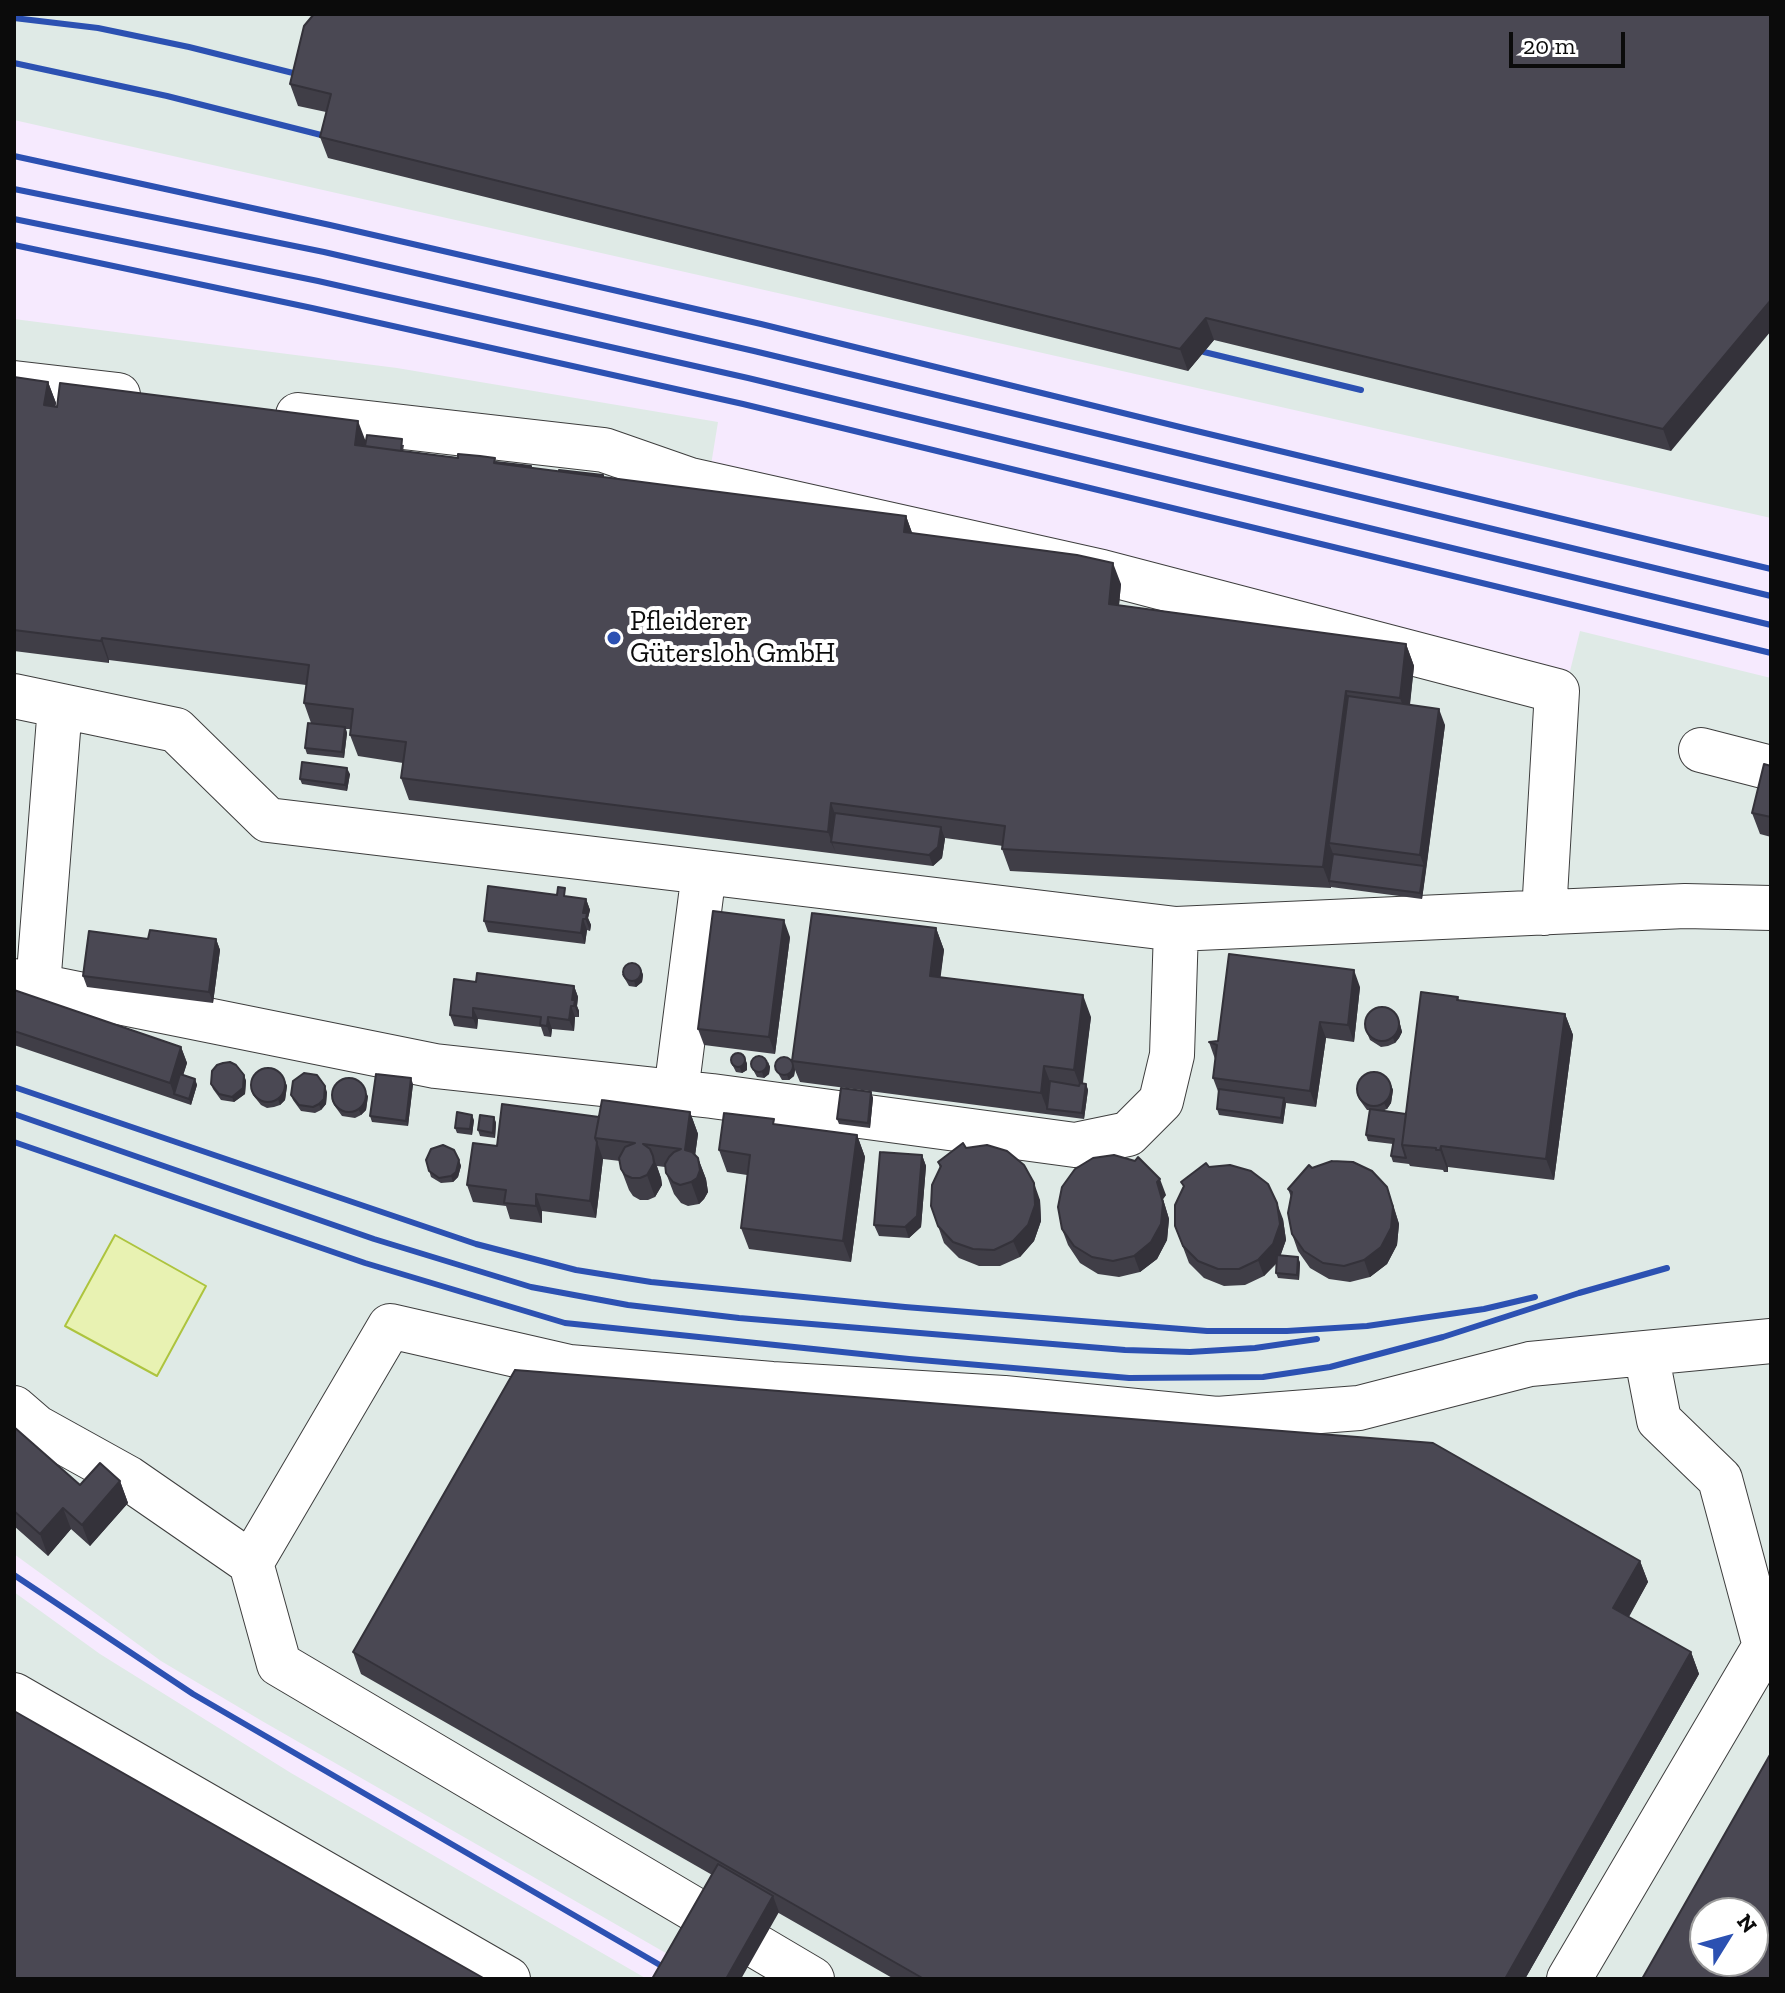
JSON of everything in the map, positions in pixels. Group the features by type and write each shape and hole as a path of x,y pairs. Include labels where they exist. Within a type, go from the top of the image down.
{"lane":[{"path":"14,383 154,399"},
{"path":"262,411 604,450 690,480 1102,572 1557,691 1544,913"},
{"path":"14,696 176,730 268,820 1176,929 1685,906 1771,908"},
{"path":"60,706 26,983 435,1066 676,1092 1075,1145 1128,1134 1161,1101 1172,1055 1176,929"},
{"path":"1701,750 1771,768"},
{"path":"676,1092 704,872"},
{"path":"251,1563 390,1326 569,1367 772,1384 1004,1398 1217,1419 1359,1408 1530,1364 1771,1341"},
{"path":"1569,1979 1765,1646 1720,1479 1659,1420 1646,1353"},
{"path":"14,1408 36,1427 128,1478 251,1563 279,1664 812,1979"},
{"path":"14,1695 508,1979"}],"shaded area":[{"path":"14,14 1771,14 1771,518 14,120"},
{"path":"14,319 397,368 718,422 711,465 1570,671 1580,631 1771,678 1771,1979 711,1979 161,1661 14,1554"},
{"path":"115,1235 206,1286 157,1376 65,1326"},
{"path":"14,1592 100,1654 291,1773 647,1979 14,1979"}],"building":[{"path":"314,14 1771,14 1771,300 1663,429 1206,318 1180,349 320,137 331,94 290,84 304,26"},
{"name":"Pfleiderer Gütersloh GmbH","path":"14,377 48,382 44,405 57,407 60,383 358,421 355,445 458,458 458,454 480,456 495,458 494,463 906,516 904,532 1077,555 1113,563 1109,604 1406,644 1400,698 1346,691 1323,867 1002,849 1005,826 831,803 828,832 401,778 406,742 350,735 353,709 304,703 309,665 102,638 101,641 14,630"},
{"path":"367,435 402,439 401,451 365,446"},
{"path":"559,471 603,475 603,477"},
{"path":"1348,696 1439,709 1420,855 1329,843"},
{"path":"308,723 345,727 342,752 305,748"},
{"path":"302,762 347,768 345,785 300,779"},
{"path":"1764,764 1771,766 1771,817 1752,813"},
{"path":"835,813 941,827 938,847 929,855 831,842"},
{"path":"1333,854 1424,866 1420,893 1329,881"},
{"path":"488,886 557,895 558,887 565,888 564,896 586,899 583,913 587,913 581,933 484,921"},
{"path":"713,911 784,920 769,1037 698,1029"},
{"path":"812,913 936,928 930,976 1083,995 1074,1070 1044,1066 1041,1093 792,1061"},
{"path":"150,930 216,939 209,992 83,976 89,931 148,939"},
{"path":"1229,954 1354,970 1348,1025 1320,1022 1310,1091 1213,1078 1217,1045 1209,1042 1218,1041"},
{"path":"628,963 636,963 641,972 639,979 628,981 623,976 623,968"},
{"path":"477,973 574,986 572,1000 575,1000 569,1020 548,1017 547,1026 540,1025 541,1017 473,1008 473,1018 450,1015 454,979 476,982"},
{"path":"14,990 181,1047 170,1083 14,1031"},
{"path":"1421,992 1458,997 1457,1000 1565,1014 1546,1159 1441,1146 1440,1150 1436,1150 1402,1145"},
{"path":"1382,1007 1394,1012 1399,1024 1394,1036 1382,1041 1370,1036 1365,1024 1370,1012"},
{"path":"738,1053 745,1060 738,1067 731,1060"},
{"path":"756,1056 762,1056 767,1064 765,1070 756,1072 751,1067 751,1061"},
{"path":"784,1057 793,1066 784,1075 775,1066"},
{"path":"230,1062 244,1075 243,1088 232,1097 219,1094 211,1084 212,1071 217,1065"},
{"path":"268,1068 280,1073 285,1085 280,1097 268,1102 256,1097 251,1085 256,1073"},
{"path":"1374,1072 1386,1077 1391,1089 1386,1101 1374,1106 1362,1101 1357,1089 1362,1077"},
{"path":"304,1073 317,1075 325,1086 324,1099 313,1107 299,1105 291,1095 293,1081"},
{"path":"180,1074 195,1079 189,1099 174,1094"},
{"path":"376,1074 411,1078 406,1121 370,1116"},
{"path":"349,1078 361,1083 366,1095 361,1107 349,1112 337,1107 332,1095 337,1083"},
{"path":"1050,1081 1079,1086 1080,1083 1086,1084 1082,1113 1047,1109"},
{"path":"841,1088 871,1092 868,1123 837,1119"},
{"path":"1219,1089 1284,1098 1281,1118 1217,1109"},
{"path":"602,1100 690,1112 685,1150 698,1158 700,1170 697,1178 680,1185 673,1182 666,1173 665,1164 674,1152 681,1149 643,1144 650,1149 654,1163 647,1175 640,1178 625,1175 619,1158 625,1147 635,1143 595,1138"},
{"path":"502,1104 599,1117 590,1201 536,1194 536,1206 504,1203 506,1190 467,1185 473,1143 497,1146"},
{"path":"1370,1109 1406,1114 1402,1145 1406,1158 1391,1156 1394,1139 1366,1135"},
{"path":"457,1112 472,1115 470,1129 455,1128"},
{"path":"724,1113 774,1119 773,1124 857,1135 843,1241 741,1228 750,1155 719,1150"},
{"path":"480,1115 494,1117 493,1133 478,1130"},
{"path":"963,1143 966,1148 987,1145 1007,1151 1024,1165 1034,1183 1035,1205 1028,1225 1013,1241 994,1250 973,1249 953,1242 938,1226 931,1206 932,1185 941,1166 938,1162"},
{"path":"443,1145 454,1150 459,1160 456,1172 439,1178 429,1171 426,1160 431,1149"},
{"path":"880,1152 922,1155 917,1216 905,1227 874,1225"},
{"path":"1114,1155 1135,1161 1138,1157 1160,1179 1157,1182 1163,1203 1161,1224 1151,1242 1134,1256 1113,1261 1092,1257 1074,1246 1062,1229 1058,1207 1062,1187 1075,1169 1093,1158"},
{"path":"1332,1161 1353,1162 1372,1171 1387,1187 1393,1207 1391,1228 1381,1247 1364,1260 1344,1266 1323,1263 1304,1251 1292,1234 1288,1213 1292,1192 1288,1189 1309,1165 1312,1168"},
{"path":"1206,1163 1209,1167 1230,1165 1251,1171 1268,1184 1277,1203 1280,1224 1273,1244 1258,1260 1239,1269 1218,1269 1198,1261 1183,1246 1175,1226 1175,1205 1184,1186 1181,1182"},
{"path":"1277,1255 1298,1257 1297,1275 1276,1273"},
{"path":"515,1370 1433,1443 1640,1561 1613,1608 1691,1652 1505,1979 924,1979 353,1652"},
{"path":"14,1427 80,1485 100,1463 120,1481 82,1525 63,1508 40,1534 14,1511"},
{"path":"14,1711 485,1979 14,1979"},
{"path":"1771,1753 1771,1979 1642,1979"},
{"path":"718,1864 773,1896 726,1979 652,1979"}],"railway":[{"path":"14,18 98,28 305,76"},
{"path":"14,63 167,96 333,138"},
{"path":"14,156 761,324 1771,569"},
{"path":"14,189 324,252 754,351 1771,596"},
{"path":"14,219 318,281 748,378 1771,625"},
{"path":"14,245 743,404 1771,653"},
{"path":"1204,352 1361,390"},
{"path":"14,1087 476,1244 576,1270 651,1282 905,1307 1207,1331 1287,1331 1367,1326 1484,1309 1535,1297"},
{"path":"14,1114 374,1239 531,1287 628,1305 739,1318 1125,1350 1190,1352 1255,1348 1317,1339"},
{"path":"14,1142 365,1263 565,1323 909,1359 1129,1378 1263,1377 1330,1367 1443,1337 1667,1268"},
{"path":"14,1575 193,1694 684,1979"}],"place":[{"name":"Pfleiderer Gütersloh GmbH","path":"614,638"}]}
